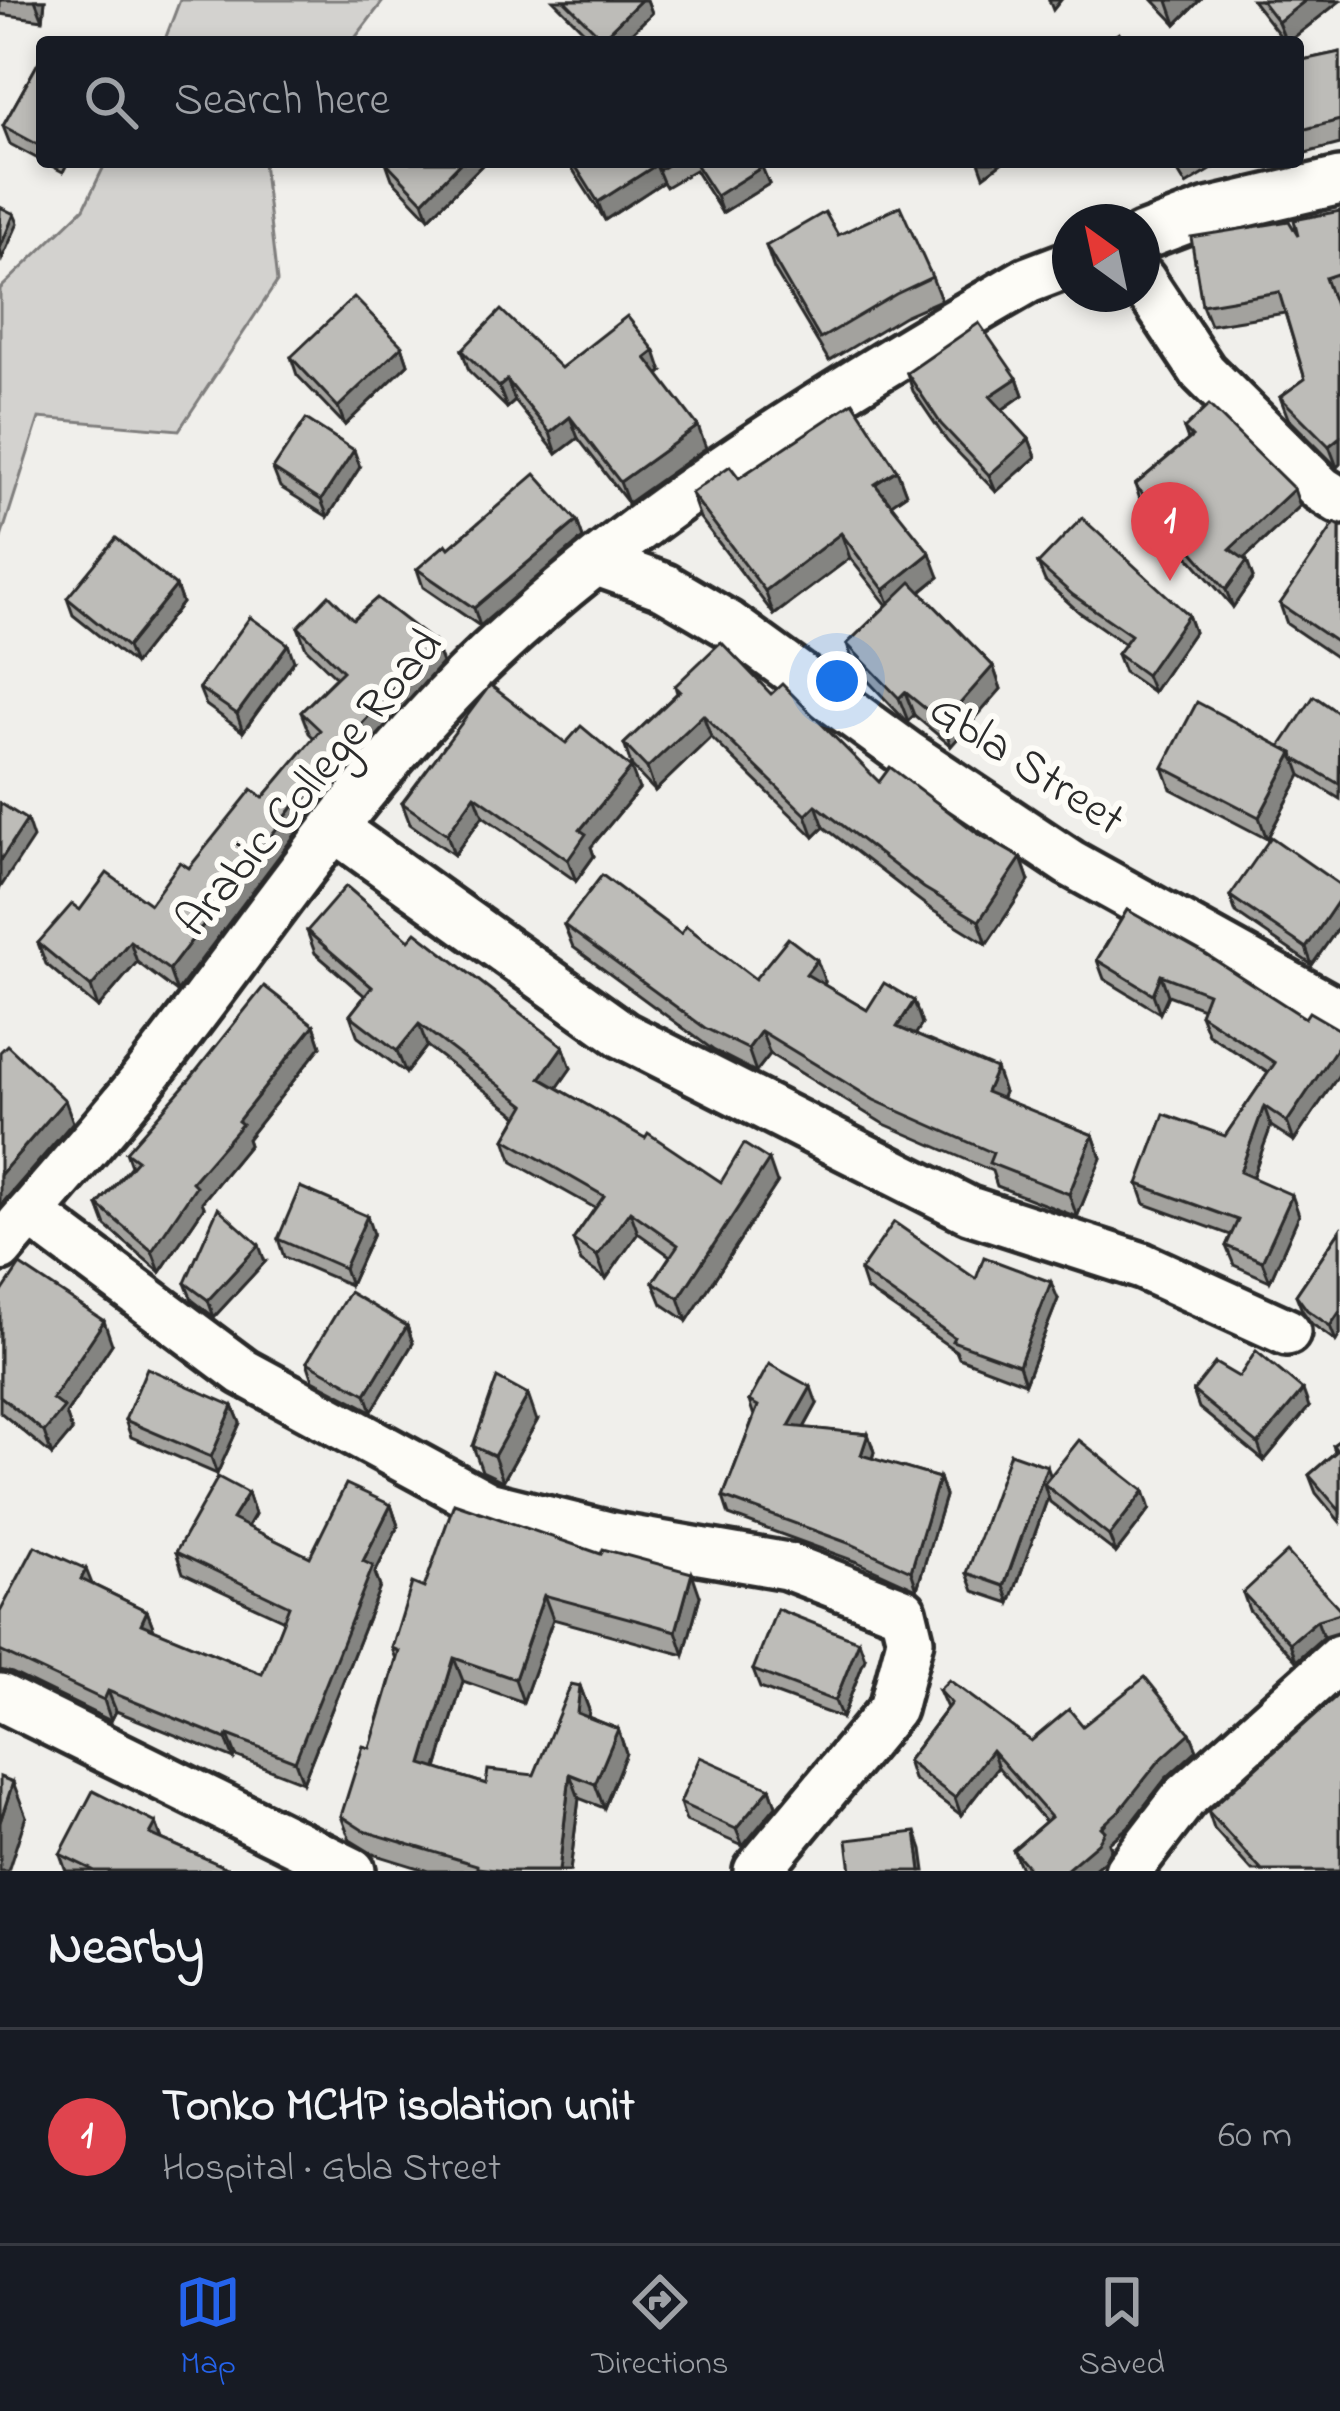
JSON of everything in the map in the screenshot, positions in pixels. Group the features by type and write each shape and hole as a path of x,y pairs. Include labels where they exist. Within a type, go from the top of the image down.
{"street":[{"path":"1160,230 1208,212 1340,181"},
{"name":"Arabic College Road","path":"0,1248 136,1088 401,747 491,652 598,563 742,454 1028,280 1052,271"},
{"path":"1160,307 1203,372 1307,475 1340,501"},
{"name":"Gbla Street","path":"598,563 665,586 728,624 907,754 1070,863 1340,1013"},
{"path":"335,829 623,1035 969,1210 1142,1266 1287,1332"},
{"path":"29,1213 243,1372 488,1505 613,1536 787,1566 903,1611 910,1640 892,1709 757,1871"},
{"path":"1128,1871 1184,1798 1340,1658"},
{"path":"0,1697 352,1871"}],"shaded area":[{"path":"180,0 384,0 357,36 166,36"},
{"path":"103,168 264,168 277,282 179,430 39,418 0,541 0,289 84,208"}],"building":[{"path":"564,0 641,0 604,36"},
{"path":"1261,0 1306,0 1278,22"},
{"path":"1340,52 1340,120 1304,129 1304,60"},
{"path":"36,67 36,144 3,126"},
{"path":"392,168 455,168 423,201"},
{"path":"577,168 651,168 598,202"},
{"path":"698,168 760,168 716,196"},
{"path":"900,206 932,277 820,339 766,246 825,212 838,235"},
{"path":"0,207 14,214 0,248"},
{"path":"1340,211 1340,273 1325,278 1340,319 1340,437 1329,446 1280,397 1305,379 1279,292 1202,305 1191,237 1289,221 1298,236 1294,220"},
{"path":"354,297 402,346 338,407 291,357"},
{"path":"501,310 561,368 627,316 655,351 646,358 698,426 620,482 570,417 550,433 507,380 499,387 462,350"},
{"path":"979,323 1017,378 990,396 1029,439 989,475 941,424 907,373"},
{"path":"853,402 897,470 875,484 930,553 884,590 841,533 765,591 691,493 730,466 739,478"},
{"path":"1209,405 1294,489 1230,549 1247,561 1226,590 1135,485 1192,437 1184,429"},
{"path":"306,419 354,450 321,500 273,469"},
{"path":"535,474 577,521 474,608 417,569 446,544 449,548"},
{"path":"1082,518 1188,615 1146,675 1117,654 1131,635 1038,564"},
{"path":"1335,523 1340,526 1339,644 1280,604"},
{"path":"116,538 176,586 127,647 67,598"},
{"path":"911,582 993,666 943,723 905,692 899,698 847,644"},
{"path":"329,595 353,619 377,598 434,642 321,770 169,970 130,941 91,987 38,943 72,904 80,910 107,873 150,904 180,862 189,868 252,789 263,798 320,730 301,712 343,671 298,627"},
{"path":"250,617 288,644 237,714 199,688"},
{"path":"721,642 771,694 782,684 879,782 890,767 977,833 1021,858 979,921 924,888 816,805 806,815 703,715 647,768 624,744 680,691 675,686"},
{"path":"490,685 566,743 581,726 631,768 580,830 586,834 568,860 475,795 447,834 402,803"},
{"path":"1314,696 1340,714 1339,784 1280,747"},
{"path":"1197,702 1293,753 1259,817 1163,767"},
{"path":"0,803 27,820 0,861"},
{"path":"1271,837 1340,885 1340,898 1306,948 1230,896"},
{"path":"602,875 681,934 686,926 755,979 788,938 817,960 806,974 867,1010 884,983 914,1001 897,1027 996,1069 986,1092 1093,1135 1069,1194 989,1163 993,1153 874,1100 761,1031 748,1049 705,1028 564,925"},
{"path":"346,886 409,940 416,932 563,1046 540,1078 645,1138 648,1133 721,1182 744,1144 769,1160 679,1298 653,1282 678,1245 630,1211 597,1256 573,1240 604,1196 505,1139 525,1105 419,1024 397,1051 350,1015 372,987 307,931"},
{"path":"1127,910 1305,1018 1309,1012 1340,1030 1340,1043 1287,1122 1264,1106 1240,1172 1292,1195 1262,1261 1226,1246 1238,1220 1138,1184 1164,1114 1225,1136 1275,1063 1200,1014 1208,993 1161,975 1153,994 1097,960"},
{"path":"264,986 314,1025 238,1121 242,1124 192,1182 196,1186 152,1251 98,1205 137,1160 126,1152"},
{"path":"7,1045 65,1100 0,1175 0,1052"},
{"path":"300,1187 367,1216 344,1268 278,1239"},
{"path":"218,1208 259,1245 208,1300 185,1283"},
{"path":"894,1222 976,1279 984,1257 1051,1282 1019,1365 952,1341 954,1337 860,1271"},
{"path":"1340,1230 1340,1311 1330,1326 1307,1310 1296,1295"},
{"path":"20,1265 104,1321 52,1399 64,1408 44,1432 0,1396 0,1295"},
{"path":"349,1292 407,1326 366,1394 307,1362"},
{"path":"1256,1351 1303,1390 1258,1444 1193,1391 1215,1363 1239,1377"},
{"path":"769,1364 811,1387 789,1426 868,1434 861,1455 939,1478 911,1571 723,1497 758,1406 749,1401"},
{"path":"147,1368 233,1406 211,1457 125,1420"},
{"path":"497,1378 528,1395 494,1456 473,1446"},
{"path":"1079,1440 1144,1491 1109,1536 1044,1484"},
{"path":"1340,1440 1340,1511 1309,1475 1337,1451 1333,1445"},
{"path":"1010,1453 1047,1466 1004,1586 967,1573"},
{"path":"218,1477 248,1493 232,1519 310,1557 346,1484 391,1505 363,1561 373,1566 295,1761 108,1691 104,1700 0,1651 0,1612 35,1546 86,1569 81,1579 147,1611 141,1624 262,1674 289,1606 176,1552"},
{"path":"454,1503 601,1554 603,1549 692,1573 676,1631 544,1595 515,1679 454,1658 422,1764 486,1784 488,1770 534,1775 571,1684 580,1686 577,1713 618,1729 595,1784 570,1774 559,1871 477,1868 364,1831 341,1816 363,1746 370,1748 399,1651 392,1648 412,1583 424,1588"},
{"path":"1287,1552 1340,1609 1340,1613 1317,1620 1290,1643 1243,1593"},
{"path":"777,1609 859,1641 835,1701 753,1670"},
{"path":"1145,1677 1190,1733 1101,1827 1105,1831 1098,1843 1065,1871 1031,1871 1013,1850 1051,1817 992,1750 955,1798 907,1761 951,1703 939,1690 949,1680 1031,1741 1069,1709 1083,1726"},
{"path":"1340,1693 1340,1871 1262,1871 1208,1811"},
{"path":"700,1757 770,1788 736,1829 680,1803"},
{"path":"0,1777 13,1782 0,1822"},
{"path":"93,1791 156,1823 150,1834 234,1871 95,1871 60,1854"},
{"path":"916,1832 921,1871 851,1871 847,1840"}],"place":[{"name":"Tonko MCHP isolation unit","path":"1170,581"}]}
